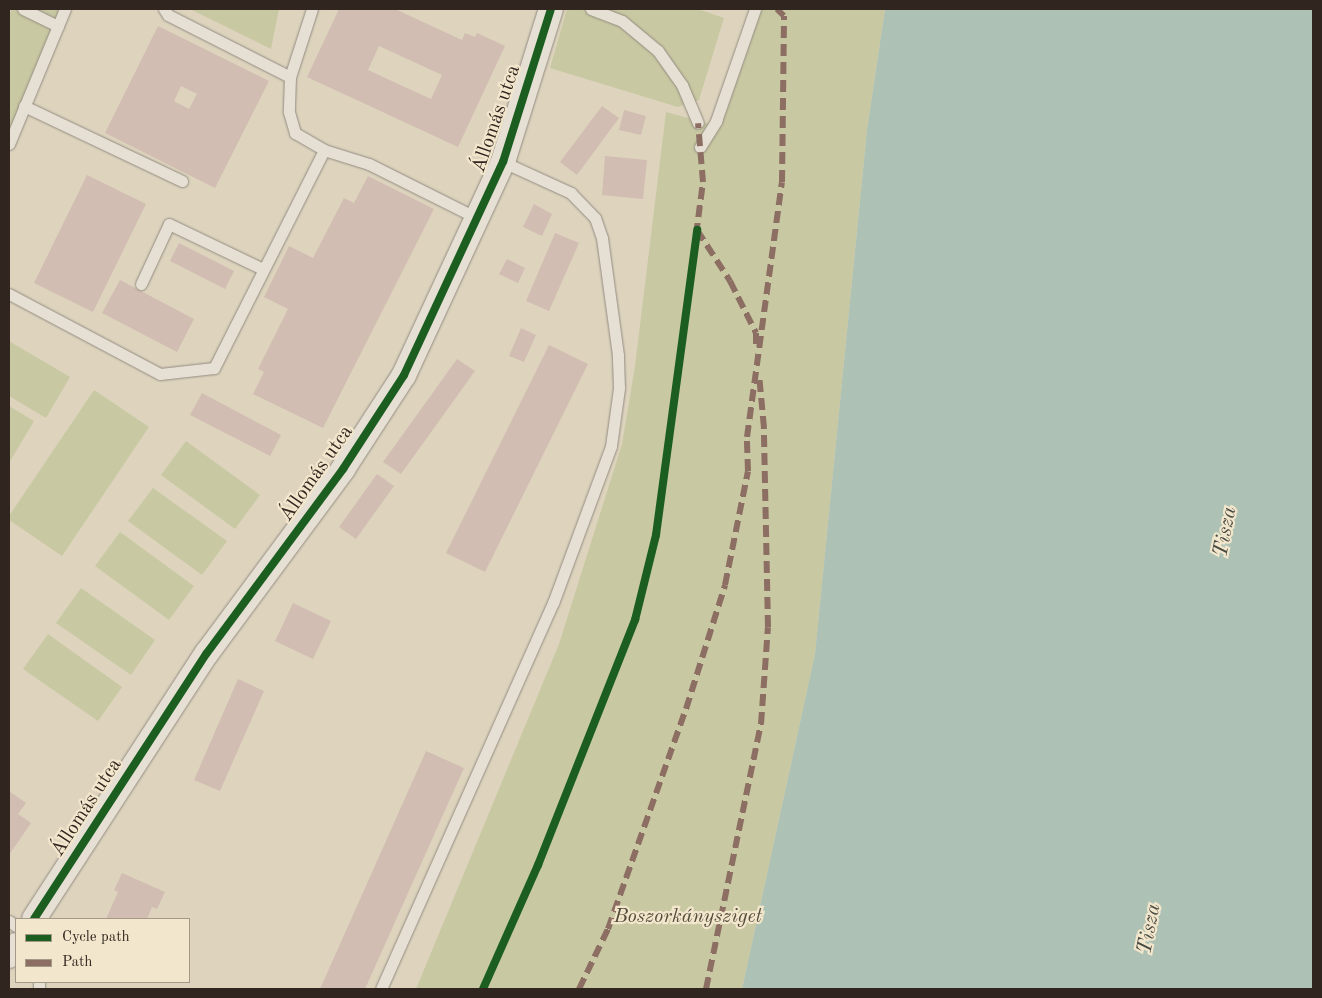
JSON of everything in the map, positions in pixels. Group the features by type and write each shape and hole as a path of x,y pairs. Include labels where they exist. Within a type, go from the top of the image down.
{"street":[{"name":"Állomás utca","path":"35,918 48,908 207,653 342,469 404,375 503,162 550,9"}],"lane":[{"path":"23,9 58,26"},
{"path":"9,144 64,9"},
{"path":"164,9 168,15 290,76"},
{"path":"312,9 290,76 288,112 295,132 324,150 369,164 477,218"},
{"path":"591,9 622,21 658,51 682,85 698,123"},
{"path":"700,147 716,121 755,9"},
{"path":"24,106 182,181"},
{"path":"9,294 160,374 214,368 324,150"},
{"path":"381,989 553,603 612,446 619,388 618,355 602,238 595,218 571,193 503,162"},
{"path":"141,284 169,224 263,269"}],"green space":[{"path":"12,9 65,9 9,131 9,15"},
{"path":"190,9 279,9 271,49"},
{"path":"567,9 698,9 724,18 699,100 678,107 550,68"},
{"name":"Boszorkánysziget","path":"762,9 885,9 867,130 815,654 742,989 416,989 559,644 622,444 635,366 666,112 721,127"},
{"path":"9,341 70,377 46,418 9,396"},
{"path":"94,390 149,427 62,556 9,520 9,516"},
{"path":"9,406 34,421 9,463"},
{"path":"186,441 260,495 235,529 161,475"},
{"path":"153,488 227,541 202,575 128,521"},
{"path":"120,532 194,586 169,620 95,566"},
{"path":"81,588 155,640 131,675 56,623"},
{"path":"48,634 122,687 98,721 23,669"}],"water":[{"name":"Tisza","path":"885,9 1313,9 1313,989 742,989 815,654 867,130"}],"building":[{"path":"339,9 395,9 462,40 465,33 475,37 477,33 505,46 458,147 307,77","holes":["379,46 442,75 431,99 368,70"]},
{"path":"158,26 269,81 215,188 105,133","holes":["181,86 197,94 189,109 174,101"]},
{"path":"602,106 619,118 577,175 560,162"},
{"path":"624,110 646,116 641,135 619,130"},
{"path":"605,156 647,160 643,199 602,195"},
{"path":"87,175 146,204 93,312 34,283"},
{"path":"368,176 434,209 323,428 253,394 264,372 258,369 288,309 264,297 289,246 313,258 344,198 354,203"},
{"path":"534,204 552,214 542,236 523,227"},
{"path":"555,233 579,243 549,311 526,301"},
{"path":"179,243 234,271 225,289 170,261"},
{"path":"507,259 525,268 518,283 499,274"},
{"path":"120,280 194,319 177,352 102,313"},
{"path":"521,328 536,335 524,362 509,356"},
{"path":"549,345 588,364 485,572 446,553"},
{"path":"457,359 475,371 401,474 383,462"},
{"path":"202,393 281,435 270,456 190,415"},
{"path":"377,474 394,486 356,539 339,527"},
{"path":"293,603 331,621 313,659 275,641"},
{"path":"238,679 264,691 220,791 194,780"},
{"path":"426,751 464,768 365,989 320,989"},
{"path":"9,791 26,803 18,814 31,823 9,855"},
{"path":"122,873 165,892 157,909 152,907 147,918 106,918 118,892 114,890"}],"marked path":[{"path":"579,989 608,929 686,709 725,585 748,471 747,437 782,182 784,16 777,9"},
{"path":"696,235 703,182 698,123"},
{"path":"697,230 730,281 756,333 756,344"},
{"path":"706,989 761,724 768,627 764,428 759,374"}],"cycle path":[{"path":"35,918 207,653 343,469 404,375 503,162 551,9"},
{"path":"483,989 538,865 635,620 656,535 697,230"}]}
